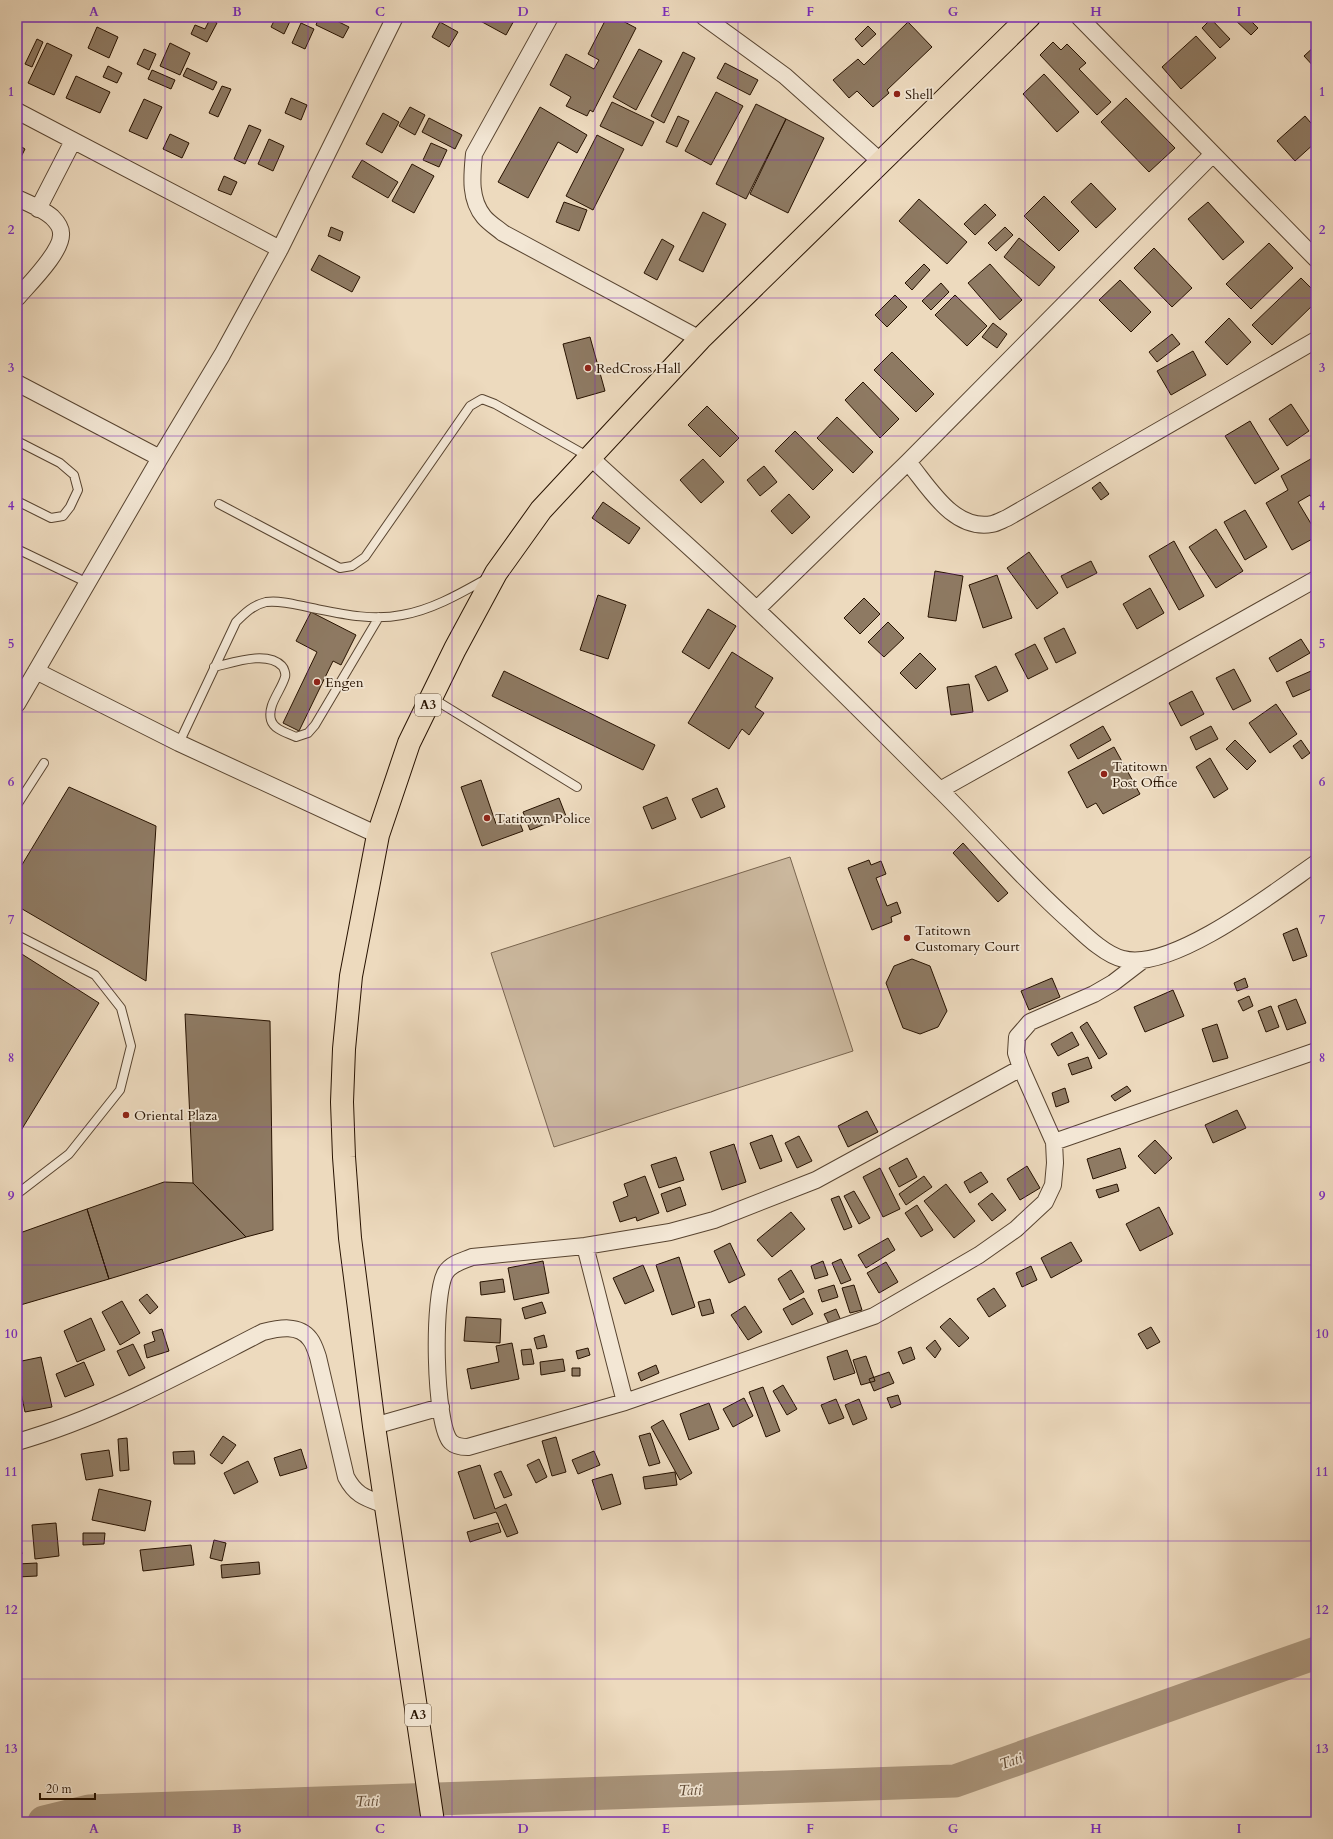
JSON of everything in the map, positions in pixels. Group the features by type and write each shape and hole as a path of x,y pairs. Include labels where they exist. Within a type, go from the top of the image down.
{"highway":[{"name":"A3","path":"433,1822 374,1426 350,1238 344,1157 342,1102 344,1049 351,976 378,835 409,743 455,649 496,573 541,510 700,339 1028,17"}],"street":[{"path":"17,704 22,686 36,671 222,355 280,249 395,17"},
{"path":"550,17 474,154 471,178 474,198 484,217 503,234 700,339"},
{"path":"704,17 785,76 880,162"},
{"path":"1079,17 1316,259"},
{"path":"17,111 280,249"},
{"path":"38,209 73,141"},
{"path":"757,609 908,462 1212,154"},
{"path":"17,198 51,216 58,224 61,233 59,243 54,253 17,298"},
{"path":"908,462 950,512 964,520 980,524 992,524 1014,514 1316,340"},
{"path":"18,387 160,458"},
{"path":"590,457 757,609 940,790 1008,862 1087,936 1118,958 1124,960 1143,960 1169,953 1196,942 1227,924 1316,863"},
{"path":"940,790 1316,579"},
{"path":"36,671 179,743 378,835"},
{"path":"1021,1068 816,1180 714,1220 670,1232 585,1246 472,1257 457,1263 446,1272 440,1287 436,1322 436,1354 441,1407 445,1433 450,1442 458,1446 468,1447 625,1402 874,1316 979,1255 1016,1229 1045,1202 1054,1185 1054,1142 1021,1068 1016,1053 1017,1037 1030,1022 1094,994 1113,983 1143,960"},
{"path":"1054,1142 1316,1051"},
{"path":"585,1246 625,1402"},
{"path":"17,1442 48,1433 129,1400 263,1332 281,1328 299,1330 310,1339 318,1357 346,1477 352,1488 362,1496 386,1505"},
{"path":"374,1426 441,1407"}],"lane":[{"path":"218,504 340,568 352,566 365,557 470,406 482,400 495,404 590,457"},
{"path":"17,441 60,463 74,475 78,490 70,507 63,516 51,518 17,501"},
{"path":"17,549 88,583"},
{"path":"179,743 236,622 249,609 265,602 282,602 354,616 379,617 403,615 432,606 460,593 496,573"},
{"path":"214,667 259,658 276,661 284,667 285,676 271,707 271,721 276,728 296,737 308,733 316,725 379,617"},
{"path":"431,698 577,787"},
{"path":"17,805 44,762"},
{"path":"17,935 95,975 121,1008 131,1046 120,1090 69,1154 17,1194"}],"shaded area":[{"path":"790,857 853,1051 554,1147 491,953"}],"building":[{"path":"276,17 292,17 284,34 271,27"},
{"path":"319,17 329,17 349,27 343,38 316,25"},
{"path":"473,17 516,17 506,35"},
{"path":"607,17 615,17 636,28 593,112 590,110 587,116 566,106 571,97 550,85 566,54 594,69 599,60 588,54"},
{"path":"1232,17 1247,17 1258,28 1251,35"},
{"path":"210,19 217,23 207,42 191,34 195,25 205,29"},
{"path":"1211,19 1230,39 1220,48 1202,28"},
{"path":"440,22 458,32 449,47 432,37"},
{"path":"908,22 932,47 887,90 889,93 873,107 857,91 849,98 833,80 858,59 864,65"},
{"path":"301,23 314,29 305,49 292,43"},
{"path":"868,26 876,34 862,47 855,39"},
{"path":"97,27 118,37 109,58 88,48"},
{"path":"1196,36 1216,58 1181,89 1162,67"},
{"path":"37,39 43,42 32,67 25,64"},
{"path":"1053,42 1061,50 1067,44 1086,63 1079,69 1111,102 1097,115 1040,55"},
{"path":"47,43 72,55 54,95 28,83"},
{"path":"170,43 190,53 180,75 160,66"},
{"path":"1316,45 1316,69 1304,56"},
{"path":"144,49 156,54 149,70 137,64"},
{"path":"639,49 662,61 636,110 613,97"},
{"path":"683,52 695,58 664,123 651,116"},
{"path":"725,63 758,80 750,95 717,78"},
{"path":"108,66 122,73 117,83 103,77"},
{"path":"187,68 217,82 213,90 183,76"},
{"path":"152,70 175,80 171,89 148,79"},
{"path":"1044,74 1079,112 1057,132 1023,94"},
{"path":"76,76 110,92 100,113 66,98"},
{"path":"222,86 231,89 218,117 209,113"},
{"path":"716,92 743,106 711,165 685,151"},
{"path":"291,98 307,105 301,120 285,113"},
{"path":"1126,98 1175,148 1149,172 1101,122"},
{"path":"144,99 162,107 147,139 129,131"},
{"path":"612,102 654,122 642,146 600,126"},
{"path":"756,104 786,119 746,199 716,184"},
{"path":"410,107 425,115 415,135 399,126"},
{"path":"540,107 587,135 577,153 558,142 528,198 498,182"},
{"path":"383,113 399,122 382,153 366,144"},
{"path":"678,116 689,121 677,147 666,142"},
{"path":"1305,116 1316,129 1316,142 1295,161 1277,141"},
{"path":"429,118 462,135 455,149 422,132"},
{"path":"786,119 824,138 788,213 750,194"},
{"path":"249,125 261,130 245,164 234,159"},
{"path":"170,134 189,143 182,158 163,149"},
{"path":"597,135 624,149 593,210 566,196"},
{"path":"269,139 284,146 273,171 258,164"},
{"path":"431,143 447,150 439,167 423,160"},
{"path":"17,144 25,149 17,165"},
{"path":"362,160 398,182 388,198 352,177"},
{"path":"412,164 434,176 414,213 392,201"},
{"path":"224,176 237,182 231,195 218,190"},
{"path":"1091,183 1116,209 1096,228 1071,202"},
{"path":"1044,196 1079,231 1059,251 1024,216"},
{"path":"919,199 967,242 947,264 899,221"},
{"path":"564,202 587,210 579,231 556,222"},
{"path":"1208,202 1244,242 1223,260 1188,219"},
{"path":"985,204 996,215 975,235 964,224"},
{"path":"703,212 726,224 703,272 679,260"},
{"path":"331,227 343,232 340,241 328,236"},
{"path":"1005,227 1013,235 996,251 988,243"},
{"path":"1019,238 1055,267 1039,286 1004,257"},
{"path":"662,239 674,246 657,280 644,273"},
{"path":"1269,243 1293,268 1251,309 1226,284"},
{"path":"1154,248 1192,288 1172,307 1134,268"},
{"path":"319,255 360,277 352,292 311,270"},
{"path":"924,264 930,270 912,290 905,283"},
{"path":"990,264 1022,300 1000,320 968,283"},
{"path":"1301,278 1316,293 1316,302 1272,345 1252,325"},
{"path":"1120,280 1151,312 1131,332 1099,300"},
{"path":"941,283 949,292 931,310 922,301"},
{"path":"895,295 907,307 887,327 875,315"},
{"path":"955,295 987,326 967,346 935,315"},
{"path":"1229,318 1251,342 1227,365 1205,342"},
{"path":"993,323 1007,334 997,348 982,337"},
{"path":"1172,334 1180,344 1157,362 1149,352"},
{"path":"590,337 605,391 577,399 563,344"},
{"path":"1193,351 1206,375 1171,395 1157,371"},
{"path":"892,352 934,394 916,412 874,370"},
{"path":"863,382 899,419 880,438 845,400"},
{"path":"1291,404 1309,431 1287,446 1269,419"},
{"path":"707,406 739,438 720,457 688,425"},
{"path":"837,417 873,452 853,473 817,438"},
{"path":"1250,421 1279,469 1255,484 1225,436"},
{"path":"795,431 833,470 813,490 775,451"},
{"path":"1316,456 1316,504 1310,495 1298,502 1316,532 1316,537 1292,550 1266,503 1288,490 1281,476"},
{"path":"703,459 724,482 701,503 680,480"},
{"path":"764,466 777,482 760,496 747,480"},
{"path":"1100,482 1109,494 1101,500 1092,488"},
{"path":"789,494 810,517 792,534 771,511"},
{"path":"603,502 640,528 629,544 592,518"},
{"path":"1245,510 1267,547 1245,560 1224,522"},
{"path":"1216,529 1243,571 1216,588 1189,547"},
{"path":"1174,541 1204,596 1179,610 1149,556"},
{"path":"1029,552 1058,593 1037,609 1007,568"},
{"path":"1091,561 1097,573 1067,588 1061,576"},
{"path":"935,571 963,576 956,621 928,617"},
{"path":"997,575 1012,618 983,628 969,585"},
{"path":"1150,588 1164,613 1137,629 1123,604"},
{"path":"598,595 626,605 608,659 580,650"},
{"path":"864,598 880,614 860,634 844,618"},
{"path":"708,609 736,626 709,669 682,652"},
{"path":"311,612 356,635 341,665 333,661 299,731 283,723 317,652 296,641"},
{"path":"888,622 904,638 884,657 868,642"},
{"path":"1064,628 1076,653 1056,663 1044,638"},
{"path":"1301,639 1310,653 1277,672 1269,658"},
{"path":"1035,644 1048,669 1028,679 1015,654"},
{"path":"732,652 773,678 755,707 764,713 749,735 742,729 729,749 688,723"},
{"path":"920,653 936,669 916,689 900,673"},
{"path":"996,666 1008,691 988,701 975,676"},
{"path":"1234,669 1251,701 1233,710 1216,678"},
{"path":"504,671 655,745 643,770 492,696"},
{"path":"1311,671 1316,682 1316,687 1293,697 1286,682"},
{"path":"969,684 973,712 951,715 947,687"},
{"path":"1192,691 1204,714 1181,726 1169,703"},
{"path":"1276,704 1297,734 1270,753 1249,723"},
{"path":"1103,726 1111,740 1078,759 1070,745"},
{"path":"1211,726 1218,739 1196,750 1190,737"},
{"path":"1235,740 1256,761 1247,770 1226,749"},
{"path":"1301,740 1310,753 1302,759 1293,746"},
{"path":"1114,747 1140,794 1103,814 1096,803 1087,808 1068,772"},
{"path":"1210,758 1228,789 1214,798 1196,767"},
{"path":"481,780 496,824 517,816 523,831 482,846 461,787"},
{"path":"69,787 156,826 146,981 17,906 17,873"},
{"path":"717,788 725,807 701,818 692,799"},
{"path":"667,797 676,819 652,829 643,807"},
{"path":"559,798 566,816 530,830 523,812"},
{"path":"963,843 1008,893 998,902 953,853"},
{"path":"869,860 871,865 881,861 886,874 876,878 887,906 897,902 901,913 891,917 892,922 872,930 848,868"},
{"path":"1297,928 1307,956 1293,961 1283,934"},
{"path":"17,951 99,1003 17,1137"},
{"path":"912,959 930,966 947,1011 938,1027 920,1034 903,1028 886,983 894,966"},
{"path":"1052,978 1060,997 1029,1010 1021,991"},
{"path":"1245,978 1248,987 1237,991 1234,983"},
{"path":"1173,990 1184,1016 1145,1032 1134,1007"},
{"path":"1249,996 1253,1006 1243,1011 1238,1001"},
{"path":"1296,999 1306,1023 1287,1030 1278,1006"},
{"path":"1271,1006 1279,1027 1266,1032 1258,1011"},
{"path":"185,1014 270,1021 273,1230 246,1237 193,1183"},
{"path":"1087,1022 1107,1054 1099,1059 1080,1027"},
{"path":"1217,1024 1228,1058 1213,1062 1202,1029"},
{"path":"1072,1032 1079,1045 1058,1056 1051,1044"},
{"path":"1088,1057 1092,1068 1072,1075 1068,1064"},
{"path":"1127,1086 1131,1091 1115,1101 1111,1096"},
{"path":"1065,1088 1069,1102 1056,1107 1052,1093"},
{"path":"1237,1110 1246,1128 1213,1143 1205,1125"},
{"path":"867,1111 878,1132 848,1147 838,1126"},
{"path":"772,1135 782,1161 760,1169 750,1143"},
{"path":"799,1136 812,1161 797,1168 785,1143"},
{"path":"1155,1140 1172,1158 1155,1174 1138,1156"},
{"path":"734,1144 746,1182 722,1190 710,1152"},
{"path":"1120,1148 1126,1168 1093,1179 1087,1159"},
{"path":"676,1157 684,1180 659,1188 651,1165"},
{"path":"907,1158 917,1177 899,1187 889,1168"},
{"path":"1027,1166 1040,1188 1020,1200 1007,1179"},
{"path":"880,1168 900,1209 883,1217 863,1177"},
{"path":"981,1172 988,1182 970,1193 964,1182"},
{"path":"645,1176 659,1213 637,1221 636,1217 620,1222 613,1202 628,1196 624,1184"},
{"path":"924,1176 932,1187 906,1205 899,1194"},
{"path":"164,1182 193,1183 246,1237 109,1279 87,1209"},
{"path":"946,1184 975,1221 954,1238 924,1201"},
{"path":"1117,1184 1119,1191 1099,1198 1096,1190"},
{"path":"680,1187 686,1205 667,1212 661,1194"},
{"path":"854,1191 870,1218 859,1224 844,1196"},
{"path":"992,1193 1006,1210 992,1221 978,1204"},
{"path":"839,1196 852,1227 844,1230 831,1199"},
{"path":"917,1205 933,1230 921,1237 905,1213"},
{"path":"1159,1207 1173,1234 1140,1251 1126,1224"},
{"path":"87,1209 109,1279 17,1306 17,1234"},
{"path":"791,1212 805,1229 772,1257 757,1240"},
{"path":"888,1238 895,1250 866,1268 858,1255"},
{"path":"1071,1242 1082,1261 1051,1278 1041,1258"},
{"path":"730,1243 745,1275 729,1283 714,1251"},
{"path":"679,1257 695,1307 672,1315 656,1265"},
{"path":"841,1259 851,1280 841,1284 832,1263"},
{"path":"543,1261 549,1293 514,1300 508,1268"},
{"path":"823,1261 828,1275 815,1279 811,1266"},
{"path":"886,1262 898,1282 879,1293 867,1273"},
{"path":"643,1265 654,1291 625,1304 613,1278"},
{"path":"1031,1266 1037,1280 1022,1287 1016,1273"},
{"path":"791,1270 804,1292 790,1300 778,1279"},
{"path":"503,1279 505,1292 481,1295 480,1282"},
{"path":"834,1285 838,1297 822,1302 818,1290"},
{"path":"854,1285 862,1310 850,1313 842,1288"},
{"path":"994,1288 1006,1306 989,1317 977,1299"},
{"path":"147,1294 158,1307 150,1314 139,1300"},
{"path":"804,1298 813,1314 792,1325 783,1309"},
{"path":"710,1299 714,1313 702,1316 698,1302"},
{"path":"122,1301 140,1333 120,1345 102,1312"},
{"path":"542,1302 546,1313 525,1319 522,1308"},
{"path":"745,1306 762,1332 748,1340 731,1315"},
{"path":"836,1309 842,1323 831,1328 824,1314"},
{"path":"466,1317 501,1319 500,1343 464,1341"},
{"path":"91,1318 105,1350 77,1362 64,1331"},
{"path":"950,1318 969,1338 959,1347 940,1327"},
{"path":"1151,1327 1160,1342 1147,1349 1138,1334"},
{"path":"162,1329 169,1351 147,1358 144,1345 155,1341 152,1332"},
{"path":"544,1335 547,1347 537,1349 534,1338"},
{"path":"935,1340 941,1349 935,1358 926,1348"},
{"path":"512,1343 519,1379 471,1389 467,1369 499,1362 496,1346"},
{"path":"133,1344 145,1368 129,1376 117,1351"},
{"path":"911,1347 915,1359 903,1364 898,1352"},
{"path":"588,1348 590,1355 578,1359 576,1351"},
{"path":"531,1349 534,1364 523,1365 521,1350"},
{"path":"847,1350 855,1373 834,1380 827,1357"},
{"path":"866,1356 875,1381 861,1385 853,1360"},
{"path":"41,1357 52,1407 25,1412 17,1373 17,1362"},
{"path":"563,1359 565,1371 541,1375 540,1362"},
{"path":"84,1362 94,1385 65,1397 56,1374"},
{"path":"656,1365 659,1373 641,1381 638,1373"},
{"path":"572,1368 580,1368 580,1376 572,1376"},
{"path":"889,1372 894,1383 874,1391 869,1379"},
{"path":"783,1385 797,1409 787,1415 773,1391"},
{"path":"763,1387 780,1431 766,1437 749,1392"},
{"path":"898,1395 901,1404 891,1408 887,1398"},
{"path":"744,1398 753,1416 733,1427 723,1409"},
{"path":"836,1399 844,1418 829,1424 821,1405"},
{"path":"859,1399 867,1419 853,1425 845,1405"},
{"path":"709,1403 719,1429 689,1440 680,1414"},
{"path":"663,1420 692,1473 680,1480 651,1427"},
{"path":"650,1433 660,1463 649,1466 639,1436"},
{"path":"223,1436 236,1445 222,1464 210,1455"},
{"path":"556,1437 566,1472 552,1476 542,1441"},
{"path":"127,1438 129,1470 120,1471 118,1439"},
{"path":"301,1449 307,1468 280,1476 274,1458"},
{"path":"109,1450 113,1476 86,1480 81,1454"},
{"path":"194,1451 195,1464 174,1464 173,1452"},
{"path":"594,1451 600,1465 578,1474 572,1460"},
{"path":"539,1459 547,1477 536,1483 527,1465"},
{"path":"248,1461 258,1482 234,1494 224,1473"},
{"path":"480,1465 495,1509 506,1504 518,1533 507,1537 496,1512 474,1519 458,1472"},
{"path":"501,1471 512,1495 504,1498 494,1474"},
{"path":"675,1472 677,1485 645,1489 643,1477"},
{"path":"612,1474 621,1504 602,1510 592,1480"},
{"path":"99,1489 151,1501 145,1531 92,1520"},
{"path":"56,1523 59,1556 35,1559 32,1525"},
{"path":"498,1523 501,1532 470,1542 467,1532"},
{"path":"83,1533 105,1533 104,1544 83,1545"},
{"path":"19,1537 22,1554 17,1555 17,1538"},
{"path":"214,1540 226,1543 222,1561 210,1558"},
{"path":"191,1545 194,1565 143,1571 140,1550"},
{"path":"259,1562 260,1574 222,1578 221,1565"},
{"path":"37,1563 37,1576 17,1577 17,1564"}],"waterway":[{"name":"Tati","path":"44,1822 89,1811 955,1781 1316,1653"}],"place":[{"name":"Shell","path":"897,94"},
{"name":"RedCross Hall","path":"588,368"},
{"name":"Engen","path":"317,682"},
{"name":"Tatitown Post Office","path":"1104,774"},
{"name":"Tatitown Police","path":"487,818"},
{"name":"Tatitown Customary Court","path":"907,938"},
{"name":"Oriental Plaza","path":"126,1115"}]}
